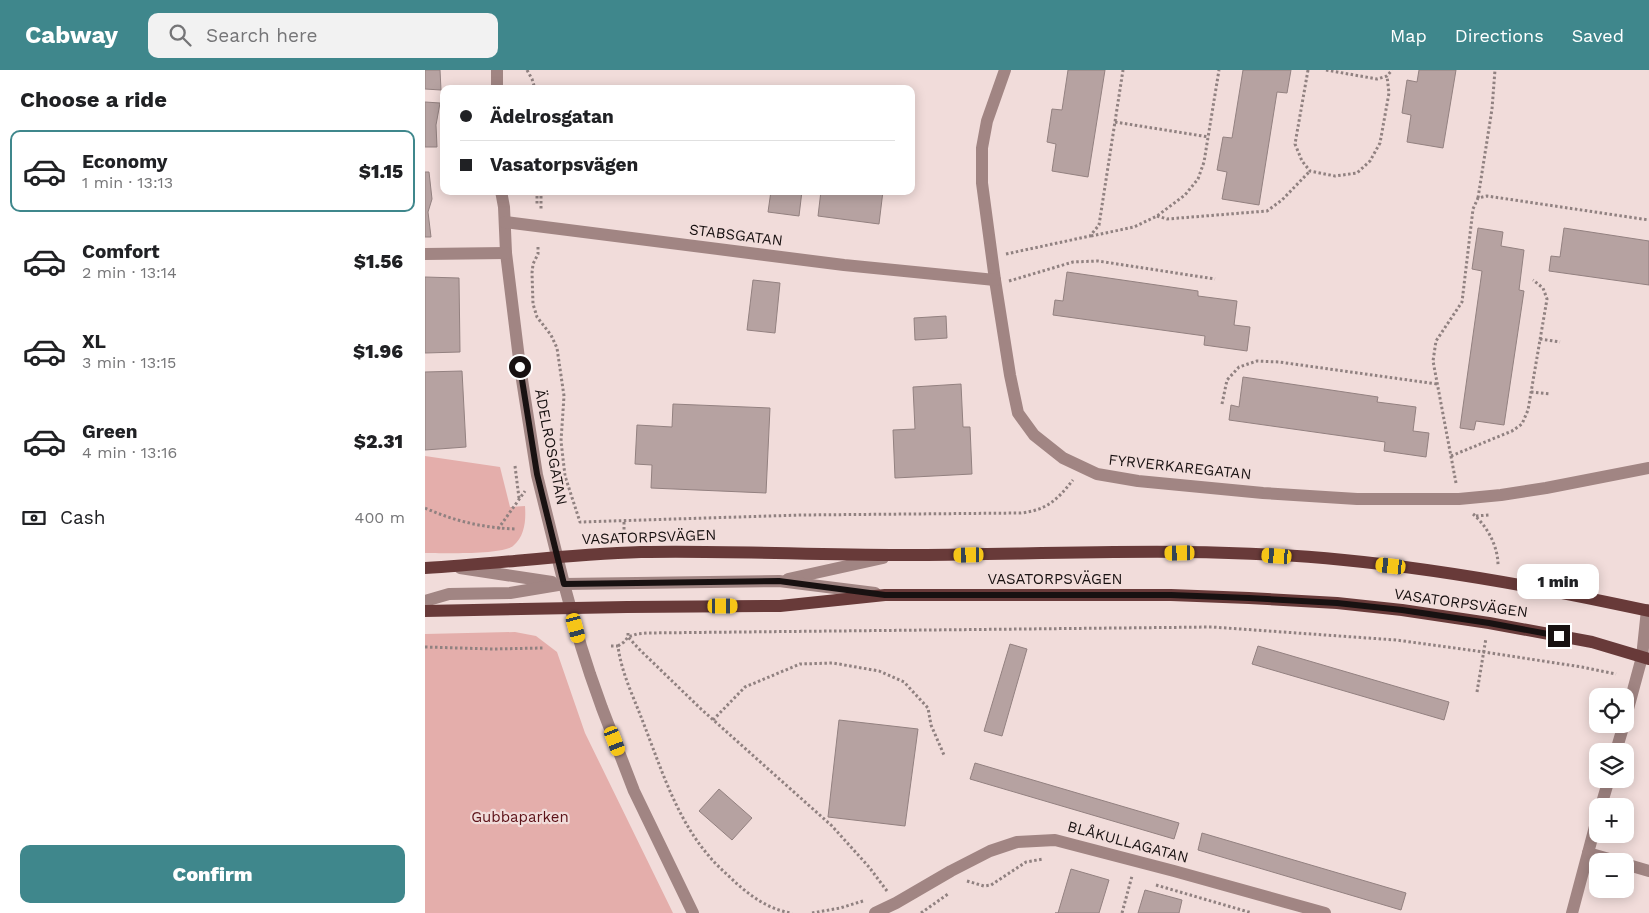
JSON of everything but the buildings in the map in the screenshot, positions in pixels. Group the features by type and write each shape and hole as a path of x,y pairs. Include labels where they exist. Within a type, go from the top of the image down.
{"main road":[{"name":"VASATORPSVÄGEN","path":"425,568 558,556 637,552 707,551 893,556 1180,553 1258,555 1342,560 1408,568 1534,587 1648,611"},
{"name":"VASATORPSVÄGEN","path":"425,611 780,606 885,595 1171,595 1249,598 1337,603 1402,610 1527,629 1592,642 1647,658"}],"street":[{"path":"497,70 497,85"},
{"name":"FYRVERKAREGATAN","path":"1005,70 987,121 981,183 1010,375 1018,413 1027,428 1041,442 1063,458 1083,468 1111,478 1263,493 1357,499 1459,499 1546,488 1649,468"},
{"path":"425,254 506,253 502,195"},
{"name":"STABSGATAN","path":"505,222 996,283"},
{"name":"ÄDELROSGATAN","path":"506,253 516,345 537,474 581,646 601,708 634,791 693,913"},
{"path":"779,581 893,556"},
{"path":"448,566 564,584"},
{"path":"425,601 449,594 510,593 564,584 779,581 885,595"},
{"path":"1634,695 1647,658 1648,611"},
{"name":"BLÅKULLAGATAN","path":"875,913 990,851 1017,842 1055,840 1325,913"},
{"path":"1572,913 1591,843"},
{"path":"1634,867 1649,871"}],"path":[{"path":"527,70 534,85"},
{"path":"1090,236 1099,225 1123,70"},
{"path":"993,257 1134,227 1157,216 1185,195 1198,179 1204,162 1219,70"},
{"path":"1308,70 1295,144 1302,160 1310,170 1335,176 1357,173 1371,161 1380,144 1389,93 1387,76"},
{"path":"1326,70 1377,79 1387,76 1391,70"},
{"path":"1459,499 1433,361 1436,341 1461,302 1473,209 1478,198 1492,109 1495,70"},
{"path":"1115,122 1209,137"},
{"path":"1157,216 1167,219 1267,211 1282,200 1310,170"},
{"path":"537,195 537,206"},
{"path":"1478,198 1487,196 1649,220"},
{"path":"538,247 538,254 533,264 532,273 533,304 537,317 551,335 557,348 564,396 561,441 565,476 579,522 801,515 1021,513 1039,510 1053,502 1083,468"},
{"path":"996,283 1073,262 1098,262 1215,278"},
{"path":"1451,456 1512,431 1522,424 1528,410 1547,299 1543,288 1533,280"},
{"path":"1540,339 1560,342"},
{"path":"1222,404 1227,380 1239,367 1257,361 1279,362 1437,384"},
{"path":"1531,392 1551,394"},
{"path":"515,466 519,498"},
{"path":"498,529 537,474"},
{"path":"425,508 457,521 498,529 516,529"},
{"path":"1475,516 1493,514"},
{"path":"623,522 625,542"},
{"path":"611,646 618,646 628,637 647,633 1212,627 1396,640 1493,653 1616,674"},
{"path":"628,632 628,637 640,650 713,720 832,826 869,867 887,891"},
{"path":"618,646 623,670 664,777 689,830 709,856 747,892 765,905 792,913"},
{"path":"425,647 543,648"},
{"path":"713,720 745,687 800,664 833,662 879,671 904,682 928,708 931,725 944,755"},
{"path":"966,881 984,886 991,885 1026,862 1050,858"},
{"path":"1122,913 1136,861"},
{"path":"1131,878 1139,880"},
{"path":"1148,883 1252,913"}],"green space":[{"path":"425,456 500,467 510,507 525,506 524,528 517,542 507,549 497,551 425,553"},
{"name":"Gubbaparken","path":"515,632 536,636 557,652 585,733 673,913 425,913 425,634"}],"route":[{"path":"520,367 537,474 564,584 779,581 885,595 1171,595 1249,598 1337,603 1402,610 1527,629 1559,636"}]}
